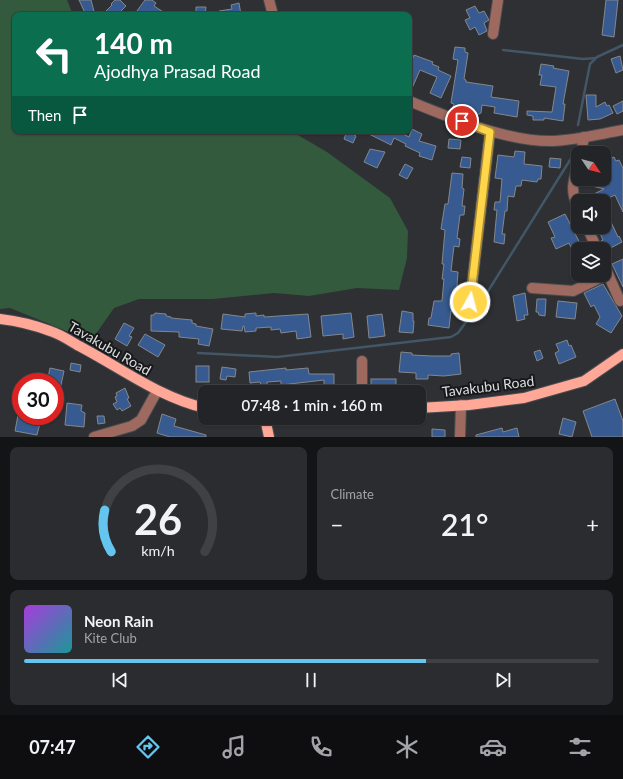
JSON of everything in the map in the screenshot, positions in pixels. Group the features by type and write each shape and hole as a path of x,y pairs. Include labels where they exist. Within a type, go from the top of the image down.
{"main road":[{"name":"Tavakubu Road","path":"0,319 20,322 52,331 157,391 179,401 198,406"},
{"name":"Tavakubu Road","path":"426,408 524,398 584,382 623,354"},
{"path":"266,425 269,437"}],"street":[{"path":"269,0 272,12"},
{"path":"493,34 498,0"},
{"path":"412,102 490,132 527,139 553,141 623,130"},
{"path":"470,302 490,132"},
{"path":"582,146 584,137"},
{"path":"611,281 620,301"},
{"path":"532,288 573,291 587,282"},
{"path":"362,361 362,385"},
{"path":"94,437 132,426 141,420 157,391"},
{"path":"460,437 461,405"}],"green space":[{"path":"0,0 67,0 72,12 12,12 12,134 296,134 327,152 390,198 408,231 407,258 399,290 357,288 309,296 274,293 213,299 139,299 114,308 91,341 10,308 0,309"}],"building":[{"path":"79,0 91,0 94,12 85,12"},
{"path":"115,0 120,0 126,6 120,12 105,12 112,5 111,4"},
{"path":"145,0 152,0 156,3 154,6 163,12 136,12"},
{"path":"606,0 618,0 614,37 602,35"},
{"path":"239,3 240,12 219,12 232,9 231,5"},
{"path":"475,6 479,13 484,11 489,20 484,23 487,31 479,35 475,27 470,30 465,20 470,18 466,10"},
{"path":"196,7 206,7 205,12 196,12"},
{"path":"455,47 465,48 465,52 468,53 464,79 466,82 493,86 491,97 519,101 517,117 494,113 495,107 482,105 481,113 477,115 453,107 454,104 451,103 458,60 453,59"},
{"path":"414,55 433,62 432,64 439,67 438,70 451,76 441,98 430,93 437,77 420,70 412,88 412,60"},
{"path":"620,56 623,70 616,73 611,59"},
{"path":"541,64 554,66 553,68 569,71 563,104 565,104 563,121 544,118 544,120 533,120 533,116 527,115 527,111 552,112 556,87 540,85 542,75 539,75"},
{"path":"586,95 596,95 596,107 605,102 607,106 609,105 613,113 600,119 588,120"},
{"path":"623,101 623,111 617,114 613,106"},
{"path":"412,129 422,134 419,141 436,146 432,160 419,156 420,153 405,146 406,144 394,138 391,145 369,134 403,134 409,137 410,134 412,134"},
{"path":"346,134 352,134 356,136 353,143 344,139"},
{"path":"449,139 461,140 460,149 448,148"},
{"path":"370,149 385,152 377,168 364,162"},
{"path":"515,151 525,152 524,164 542,166 541,179 538,179 537,182 522,180 521,186 516,186 514,197 508,196 507,211 505,211 502,234 505,234 504,244 494,242 497,210 494,210 495,202 500,202 502,179 495,178 498,155 514,157"},
{"path":"462,157 471,158 470,168 460,167"},
{"path":"614,157 616,161 619,160 623,168 623,212 615,195 611,197 611,194 594,194 604,189 592,186 611,186 611,158"},
{"path":"550,158 561,159 560,168 549,167"},
{"path":"405,164 413,168 407,179 399,175"},
{"path":"452,173 463,174 462,188 464,189 462,206 465,206 464,215 460,215 457,238 460,239 459,247 454,246 451,271 458,272 456,299 454,299 453,311 451,311 449,328 428,325 429,318 431,318 434,301 442,301 444,264 442,264 445,230 441,229 445,204 448,204"},
{"path":"565,214 571,226 571,234 575,234 579,242 571,242 571,247 569,243 556,249 551,238 555,237 548,222"},
{"path":"611,222 622,242 611,248 611,242 601,242 603,240 600,234 611,234"},
{"path":"623,259 623,287 612,264"},
{"path":"603,284 622,316 611,333 596,324 600,317 594,305 591,307 584,293"},
{"path":"525,293 528,315 524,315 525,319 517,321 513,296"},
{"path":"537,299 546,299 545,316 539,315 538,312 536,312"},
{"path":"558,301 577,303 575,319 556,317"},
{"path":"402,311 413,313 413,333 399,332"},
{"path":"155,313 166,314 166,316 171,318 192,320 192,323 196,324 196,326 213,329 209,346 198,344 199,339 179,337 179,332 151,331 151,315 154,315"},
{"path":"256,313 256,316 264,315 264,317 308,314 311,337 297,339 296,331 281,333 280,329 271,330 271,327 256,328 256,331 245,332 244,326 242,331 221,329 223,314 245,317 245,314"},
{"path":"351,313 354,337 343,339 343,334 323,336 321,316"},
{"path":"382,314 385,336 369,338 367,316"},
{"path":"124,323 134,328 129,336 132,337 127,346 115,339"},
{"path":"145,334 165,345 158,357 138,345"},
{"path":"567,340 576,357 559,364 555,353 559,351 556,344"},
{"path":"540,350 543,358 537,361 534,352"},
{"path":"401,352 412,353 412,355 432,356 451,356 451,354 459,353 461,374 444,376 428,375 428,379 416,379 416,373 399,372"},
{"path":"71,363 81,365 80,372 70,370"},
{"path":"196,366 209,366 209,382 196,382"},
{"path":"222,367 236,369 235,377 227,376 226,380 220,379"},
{"path":"50,368 64,371 64,373 49,373"},
{"path":"286,368 286,370 308,368 309,374 334,374 334,385 324,385 324,380 281,385 281,381 267,382 267,385 261,385 260,382 250,383 249,372"},
{"path":"371,379 396,379 396,385 371,385"},
{"path":"125,388 129,398 127,399 131,406 122,411 120,408 117,410 113,404 117,402 115,397 117,396 116,393"},
{"path":"615,399 623,421 623,437 592,437 583,411"},
{"path":"67,403 82,405 81,411 85,413 84,427 65,425"},
{"path":"162,414 176,419 174,426 206,435 206,437 170,437 157,433"},
{"path":"97,416 104,416 105,423 98,424"},
{"path":"563,418 576,422 572,437 559,434"},
{"path":"16,425 40,425 37,435 15,431"},
{"path":"502,428 503,432 517,428 519,437 476,437 476,435"},
{"path":"432,429 445,430 445,437 432,437"}],"waterway":[{"path":"578,125 590,64 597,57 623,45"},
{"path":"503,50 583,59 596,58"},
{"path":"198,353 277,357 451,337 458,333 485,296 571,158"}],"route":[{"path":"462,121 490,132 470,302"}]}
